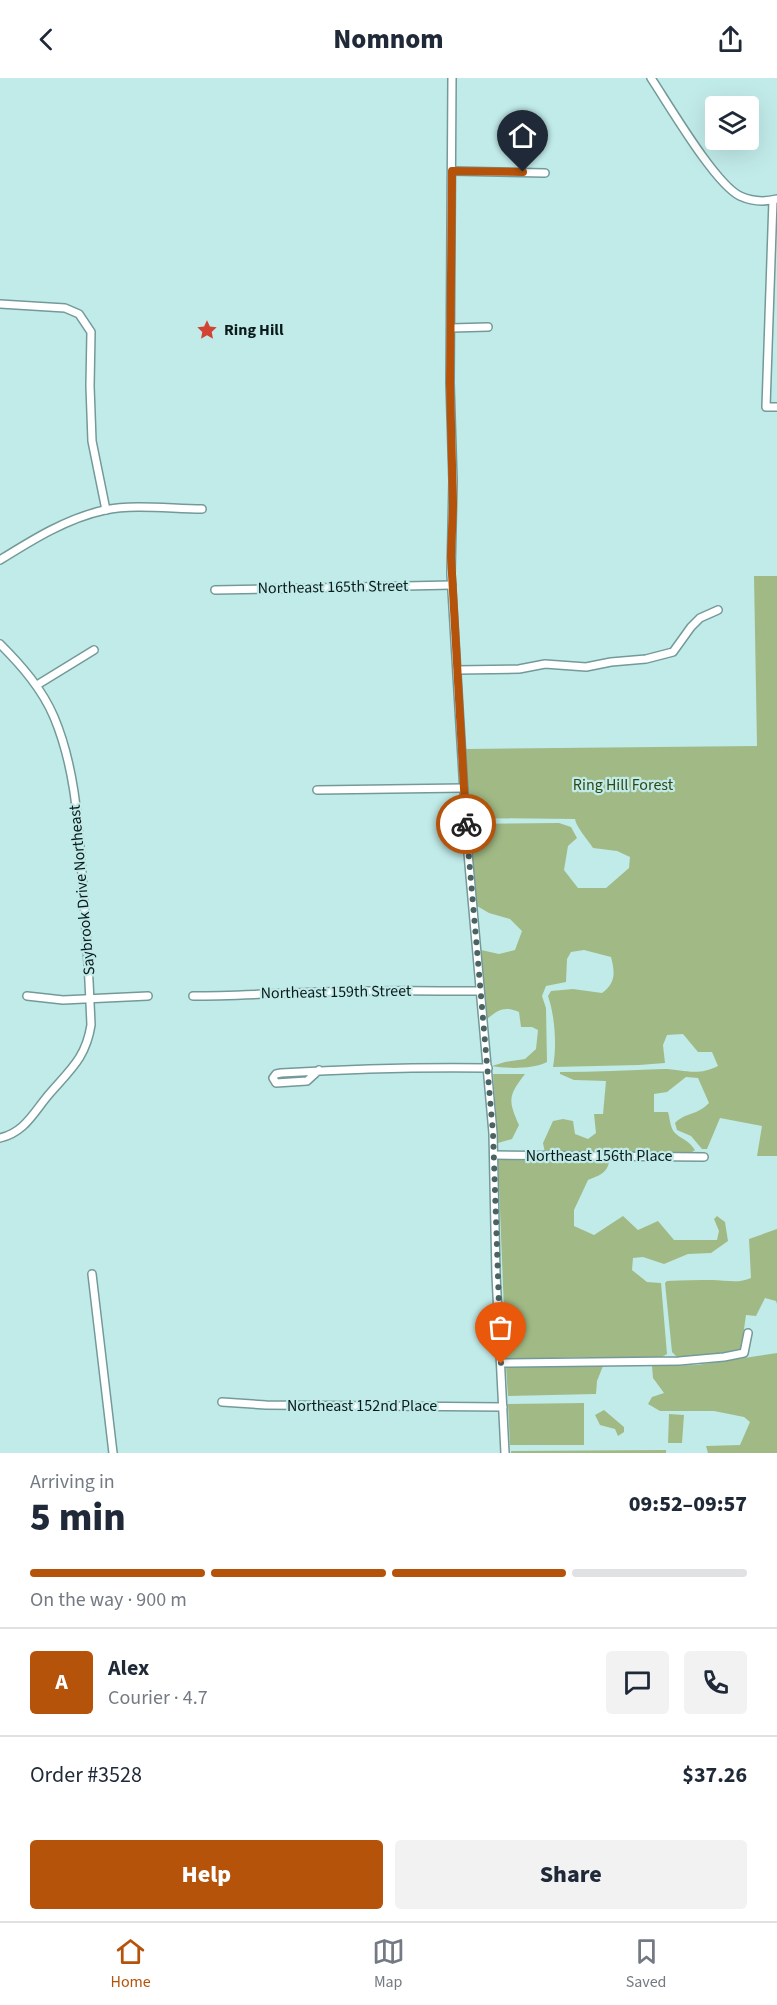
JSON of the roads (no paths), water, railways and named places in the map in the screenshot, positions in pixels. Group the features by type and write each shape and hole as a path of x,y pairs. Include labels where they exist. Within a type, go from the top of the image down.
{"street":[{"path":"452,78 450,383 453,481 452,585 464,788 494,1155 495,1233 505,1453"},
{"path":"651,78 721,181 741,196 752,200 775,200 774,265 766,407 777,407"},
{"path":"452,171 545,173"},
{"path":"0,304 65,308 79,314 91,332 92,441 106,510"},
{"path":"451,328 489,327"},
{"path":"0,560 60,526 106,510 202,509"},
{"name":"Northeast 165th Street","path":"215,590 452,585"},
{"path":"457,670 519,669 545,664 586,667 646,659 673,652 696,622 718,610"},
{"name":"Saybrook Drive Northeast","path":"0,644 37,685 54,716 66,749 74,789 90,999 89,1039 81,1059 50,1093 26,1125 17,1132 0,1138"},
{"path":"37,685 94,650"},
{"path":"463,765 471,765"},
{"path":"317,790 464,788"},
{"name":"Northeast 159th Street","path":"193,996 339,991 480,991"},
{"path":"27,996 63,1000 148,996"},
{"path":"319,1070 307,1080 276,1083 273,1078 276,1074 281,1073 319,1070 488,1068"},
{"name":"Northeast 156th Place","path":"494,1155 704,1157"},
{"path":"92,1274 113,1453"},
{"path":"501,1364 663,1361 724,1357 744,1353 748,1333"},
{"name":"Northeast 152nd Place","path":"222,1402 266,1405 503,1407"}],"place":[{"name":"Ring Hill","path":"207,330"}],"park label":[{"name":"Ring Hill Forest","path":"623,785"}]}
